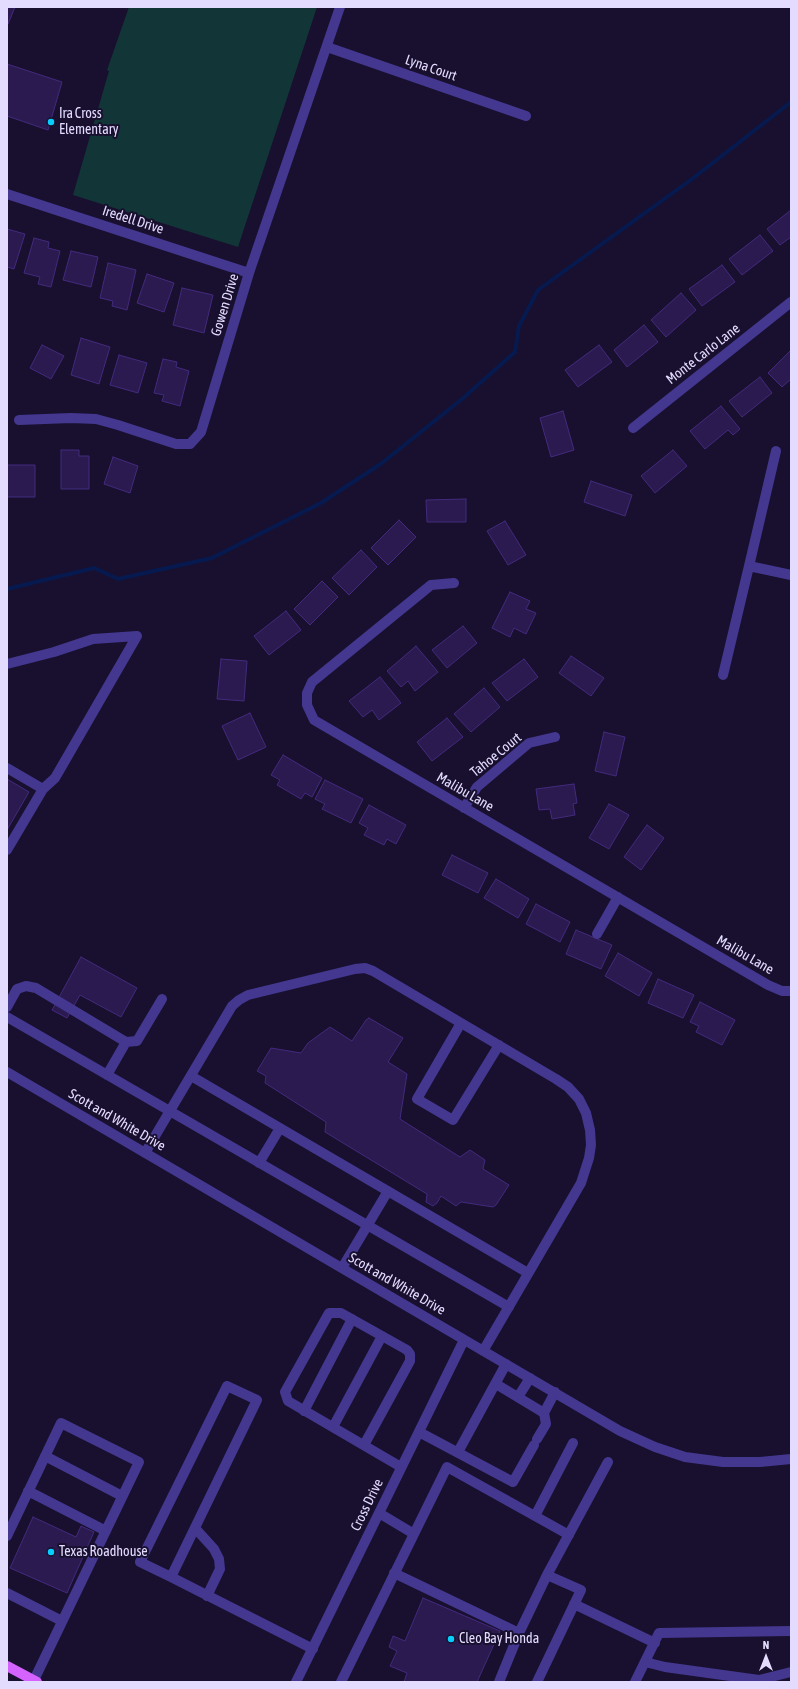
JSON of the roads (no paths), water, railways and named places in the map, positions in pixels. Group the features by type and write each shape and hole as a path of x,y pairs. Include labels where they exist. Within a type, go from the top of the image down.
{"main road":[{"path":"7,1666 35,1681"}],"street":[{"name":"Gowen Drive","path":"19,420 71,418 96,419 176,444 190,444 201,432 249,273 340,7"},
{"name":"Lyna Court","path":"327,48 526,116"},
{"name":"Iredell Drive","path":"7,194 249,273"},
{"name":"Monte Carlo Lane","path":"633,428 791,302"},
{"path":"723,675 776,451"},
{"path":"749,566 791,575"},
{"name":"Malibu Lane","path":"454,583 431,585 312,682 307,692 307,705 314,720 768,985 782,991 791,991"},
{"path":"7,664 54,652 93,639 137,636 54,778 43,789 7,850"},
{"name":"Tahoe Court","path":"464,808 477,787 529,743 554,737"},
{"path":"7,768 43,789"},
{"path":"597,934 618,897"},
{"path":"145,1153 232,1006 248,995 355,969 365,968 373,971 461,1022 568,1087 579,1099 586,1113 590,1130 589,1158 581,1183 483,1351"},
{"path":"7,1007 18,989 26,986 36,988 126,1042 137,1041 162,1000"},
{"path":"7,1017 509,1308"},
{"path":"461,1022 417,1099 453,1120 499,1045"},
{"path":"107,1075 126,1042"},
{"name":"Scott and White Drive","path":"7,1072 620,1430 656,1447 685,1457 723,1462 760,1462 791,1459"},
{"path":"191,1076 528,1273"},
{"path":"259,1163 280,1128"},
{"path":"342,1268 388,1191"},
{"path":"364,1445 410,1361 410,1354 407,1350 341,1313 329,1313 285,1392 288,1402 401,1467"},
{"path":"304,1411 352,1319"},
{"path":"333,1427 382,1336"},
{"name":"Cross Drive","path":"296,1682 464,1340"},
{"path":"458,1452 506,1364"},
{"path":"518,1397 530,1378"},
{"path":"496,1384 544,1413"},
{"path":"170,1577 257,1400 227,1386 140,1562 207,1596 312,1648"},
{"path":"419,1432 513,1482 546,1424 544,1413 555,1392"},
{"path":"7,1536 61,1423 139,1462 62,1621 35,1681"},
{"path":"535,1516 573,1443"},
{"path":"45,1456 122,1496"},
{"path":"499,1682 519,1633 608,1462"},
{"path":"341,1682 447,1467 569,1535"},
{"path":"28,1491 106,1530"},
{"path":"379,1513 414,1534"},
{"path":"195,1528 214,1549 219,1559 220,1569 207,1596"},
{"path":"394,1573 519,1633"},
{"path":"536,1682 581,1590 548,1575"},
{"path":"7,1593 62,1621"},
{"path":"574,1604 654,1643"},
{"path":"635,1682 659,1633 791,1631"},
{"path":"645,1662 665,1667 752,1681 791,1672"}],"waterway":[{"path":"7,589 94,568 118,579 212,558 321,503 382,463 462,399 515,352 519,326 538,290 692,179 791,102"}],"place":[{"name":"Ira Cross Elementary","path":"51,122"},
{"name":"Texas Roadhouse","path":"51,1552"},
{"name":"Cleo Bay Honda","path":"451,1639"}]}
